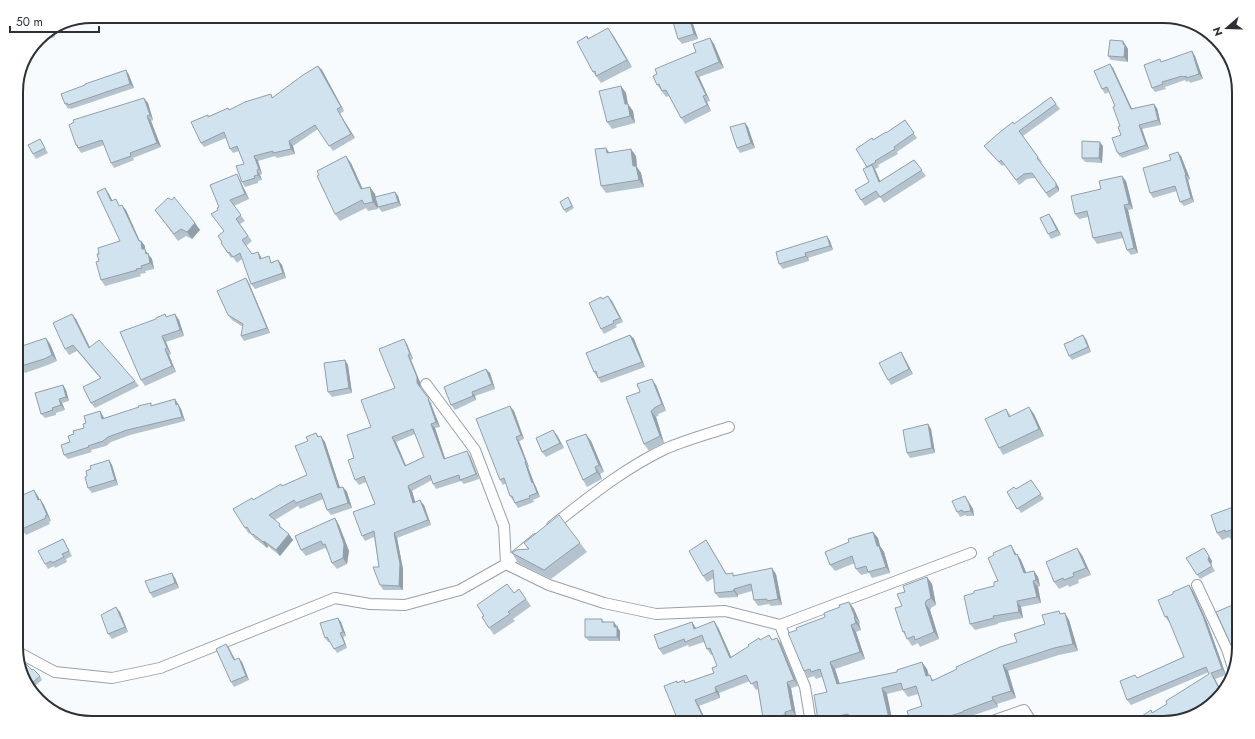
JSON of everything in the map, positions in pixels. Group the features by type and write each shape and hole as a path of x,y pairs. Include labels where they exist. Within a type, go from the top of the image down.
{"street":[{"path":"426,384 475,450 504,526 506,564"},
{"path":"24,655 55,672 112,678 160,668 335,598 370,604 405,605 460,590 506,564 597,490 630,468 666,449 729,427"},
{"path":"506,564 549,585 604,603 656,614 725,612 780,625 970,553"},
{"path":"1197,585 1227,649 1231,660"},
{"path":"780,625 805,687 810,716"},
{"path":"1006,716 1024,710 1028,716"}],"building":[{"path":"673,23 691,23 694,34 678,39"},
{"path":"608,28 627,60 596,76 595,71 593,72 577,42 587,36 588,39"},
{"path":"710,38 719,62 695,72 706,95 703,96 707,105 681,118 666,90 662,91 659,84 657,85 653,76 657,74 655,69 696,52 693,44"},
{"path":"1110,40 1123,41 1123,44 1125,45 1124,57 1108,56"},
{"path":"1192,51 1199,74 1186,78 1186,76 1182,76 1162,82 1163,84 1152,88 1144,65 1160,59 1161,62"},
{"path":"1110,64 1131,109 1154,104 1158,120 1139,125 1146,145 1119,154 1112,138 1121,135 1118,127 1120,126 1113,107 1115,106 1107,87 1102,89 1094,71"},
{"path":"318,66 341,107 337,109 351,134 329,146 315,125 289,141 291,149 273,153 273,151 254,156 259,169 257,170 258,175 254,176 255,178 242,182 236,166 244,164 237,146 230,149 224,132 201,143 191,122 208,115 208,117 228,108 229,110 245,102 271,94 272,98"},
{"path":"126,70 130,84 68,105 67,103 65,104 61,94"},
{"path":"621,86 625,104 628,104 630,116 607,122 599,91"},
{"path":"1051,97 1056,104 1019,131 1056,183 1056,187 1046,193 1032,173 1024,174 1016,180 1001,160 999,162 984,146 1013,122 1014,124"},
{"path":"144,98 150,115 147,116 157,143 130,153 131,156 111,163 102,140 78,148 69,125 74,122 73,120"},
{"path":"905,120 914,133 894,147 895,149 867,167 856,149 872,138 873,140 886,133"},
{"path":"745,123 751,143 737,148 730,127"},
{"path":"40,139 45,148 33,154 28,145"},
{"path":"1082,141 1100,142 1099,158 1082,158"},
{"path":"606,148 607,153 631,149 633,166 636,166 639,180 601,186 595,149"},
{"path":"1178,152 1186,175 1191,198 1180,202 1175,186 1150,193 1143,168 1171,160 1169,155"},
{"path":"346,156 361,189 370,187 373,202 364,204 362,200 335,214 317,176 319,175 317,171"},
{"path":"914,160 922,170 880,197 876,191 861,200 855,190 869,182 863,169 872,165 879,182"},
{"path":"237,174 245,194 230,200 241,215 236,219 248,236 242,240 252,254 258,252 260,259 269,256 271,263 278,260 283,273 251,284 240,253 233,257 229,252 228,253 218,236 224,231 211,214 218,210 217,208 219,207 210,185"},
{"path":"1122,176 1129,204 1124,205 1134,248 1127,250 1121,232 1093,238 1087,211 1075,214 1071,196 1101,189 1099,181"},
{"path":"105,188 111,201 116,199 119,206 122,205 139,241 141,241 142,249 145,249 146,254 148,253 150,263 141,266 142,268 136,269 137,270 101,280 96,262 99,261 97,254 99,254 98,248 120,241 97,192"},
{"path":"395,192 398,202 378,207 375,197"},
{"path":"174,197 195,223 187,232 181,229 174,234 155,210 168,198 172,200"},
{"path":"568,197 572,206 564,210 560,202"},
{"path":"1049,214 1057,230 1048,234 1040,218"},
{"path":"827,236 830,246 805,253 806,256 779,264 776,252"},
{"path":"246,278 267,328 241,336 243,324 228,315 217,291"},
{"path":"608,296 620,318 613,321 614,323 601,329 589,303 601,297 602,299"},
{"path":"72,314 89,348 99,340 135,381 91,403 83,387 101,378 73,345 65,349 53,323"},
{"path":"165,314 166,317 175,314 180,330 162,336 167,348 165,349 172,366 141,380 120,332 156,319"},
{"path":"630,335 642,362 598,378 596,371 594,372 586,353"},
{"path":"1083,335 1088,347 1069,356 1064,344"},
{"path":"46,338 52,355 23,365 23,346"},
{"path":"404,339 410,354 408,355 417,377 417,383 429,399 436,422 431,424 444,459 467,451 476,474 460,480 459,475 433,484 430,475 408,486 413,503 420,500 428,520 394,533 400,564 399,586 380,585 373,567 379,567 374,531 362,536 353,512 375,504 364,476 355,480 348,460 354,458 347,435 371,427 361,400 395,388 379,349","holes":["413,429 424,457 405,466 392,437"]},
{"path":"901,352 909,369 888,380 879,363"},
{"path":"345,360 349,388 328,392 324,363"},
{"path":"486,369 492,384 472,392 473,396 451,405 444,387"},
{"path":"652,379 662,404 651,411 660,436 644,444 626,397 640,392 637,384"},
{"path":"63,385 66,397 59,399 61,405 52,408 53,410 41,414 35,393"},
{"path":"175,399 176,405 178,404 182,417 127,430 88,446 89,447 64,455 61,445 70,442 68,436 74,434 73,431 84,428 83,424 86,423 84,416 100,411 102,419 139,407 138,406 151,403 151,406"},
{"path":"510,406 521,435 516,437 537,493 529,496 530,498 515,503 512,496 510,496 504,478 500,480 476,419"},
{"path":"1029,407 1039,429 999,448 985,419 1006,409 1009,417"},
{"path":"928,424 932,448 907,453 903,430"},
{"path":"553,430 560,443 542,452 536,438"},
{"path":"316,433 318,437 321,436 338,488 343,487 348,503 327,510 321,493 296,503 294,500 269,515 289,534 276,550 253,534 252,535 247,527 245,528 233,509 252,498 253,500 281,484 282,486 307,475 295,446 308,441 306,437"},
{"path":"586,434 599,465 595,467 597,472 583,480 566,441"},
{"path":"109,460 115,480 88,488 85,477 87,476 86,471 91,469 90,466"},
{"path":"1031,480 1041,494 1017,509 1007,492 1014,487 1016,489"},
{"path":"34,490 47,515 45,516 46,518 23,529 23,495"},
{"path":"965,496 971,511 963,512 962,510 957,512 952,501"},
{"path":"1232,508 1232,530 1217,533 1211,515"},
{"path":"559,515 580,543 544,570 512,553 516,550 529,549 524,543"},
{"path":"335,518 344,544 343,558 332,563 325,544 323,545 321,541 301,550 295,536"},
{"path":"873,532 886,567 868,572 866,566 856,569 852,556 830,565 825,552 849,542 848,539"},
{"path":"63,539 69,551 62,554 64,557 52,563 51,561 45,564 38,551"},
{"path":"706,540 726,574 733,573 733,576 772,568 778,599 767,601 767,599 754,600 751,584 734,589 734,591 715,593 713,570 703,576 689,551"},
{"path":"1011,545 1015,555 1017,554 1024,573 1034,571 1036,580 1033,581 1037,597 1017,601 1019,612 993,616 994,618 970,624 964,596 974,593 974,591 994,586 994,582 998,581 988,558 994,555 993,553"},
{"path":"1077,548 1086,568 1073,573 1074,576 1064,580 1063,578 1054,582 1046,562"},
{"path":"1204,548 1209,556 1208,560 1212,566 1197,575 1186,558"},
{"path":"172,573 175,583 150,593 145,581"},
{"path":"927,577 931,598 925,603 934,632 915,640 914,636 907,639 904,631 903,632 895,608 902,606 897,594 905,592 903,586"},
{"path":"507,584 514,593 519,589 526,599 508,612 510,614 489,628 477,605"},
{"path":"1189,585 1203,616 1222,669 1211,673 1219,688 1205,702 1181,714 1142,716 1151,710 1152,713 1167,704 1166,701 1209,674 1206,667 1127,700 1120,681 1135,675 1137,678 1184,657 1167,616 1165,617 1158,600 1173,594 1173,592"},
{"path":"849,602 856,623 851,625 860,652 830,662 837,684 897,672 897,670 922,662 926,676 930,675 932,681 957,669 956,667 1000,647 1017,642 1014,634 1045,624 1042,615 1059,611 1060,614 1065,613 1073,644 1054,648 1003,665 1011,691 992,697 993,700 950,716 909,716 907,711 922,706 916,686 903,690 901,683 882,688 888,716 848,716 848,714 838,716 817,716 814,695 827,692 820,669 811,672 810,669 804,671 788,633 797,630 796,628 825,617 824,613 840,607 839,605"},
{"path":"1232,605 1232,647 1216,612"},
{"path":"116,607 125,627 108,634 101,615"},
{"path":"338,618 343,632 340,633 345,644 334,649 327,637 325,638 320,623"},
{"path":"585,619 602,619 602,622 614,622 614,627 617,627 617,637 585,637"},
{"path":"714,621 730,658 759,638 760,640 769,635 772,640 777,638 794,680 787,682 792,710 785,712 785,715 763,716 757,681 751,684 746,675 715,687 716,692 695,700 703,716 676,716 664,686 684,680 685,683 714,673 712,668 717,666 710,648 707,649 702,635 685,642 684,639 659,649 654,635 692,622 694,629"},
{"path":"226,644 234,660 239,658 246,676 231,682 216,649"},
{"path":"25,663 32,670 33,669 40,676 33,682"}]}
